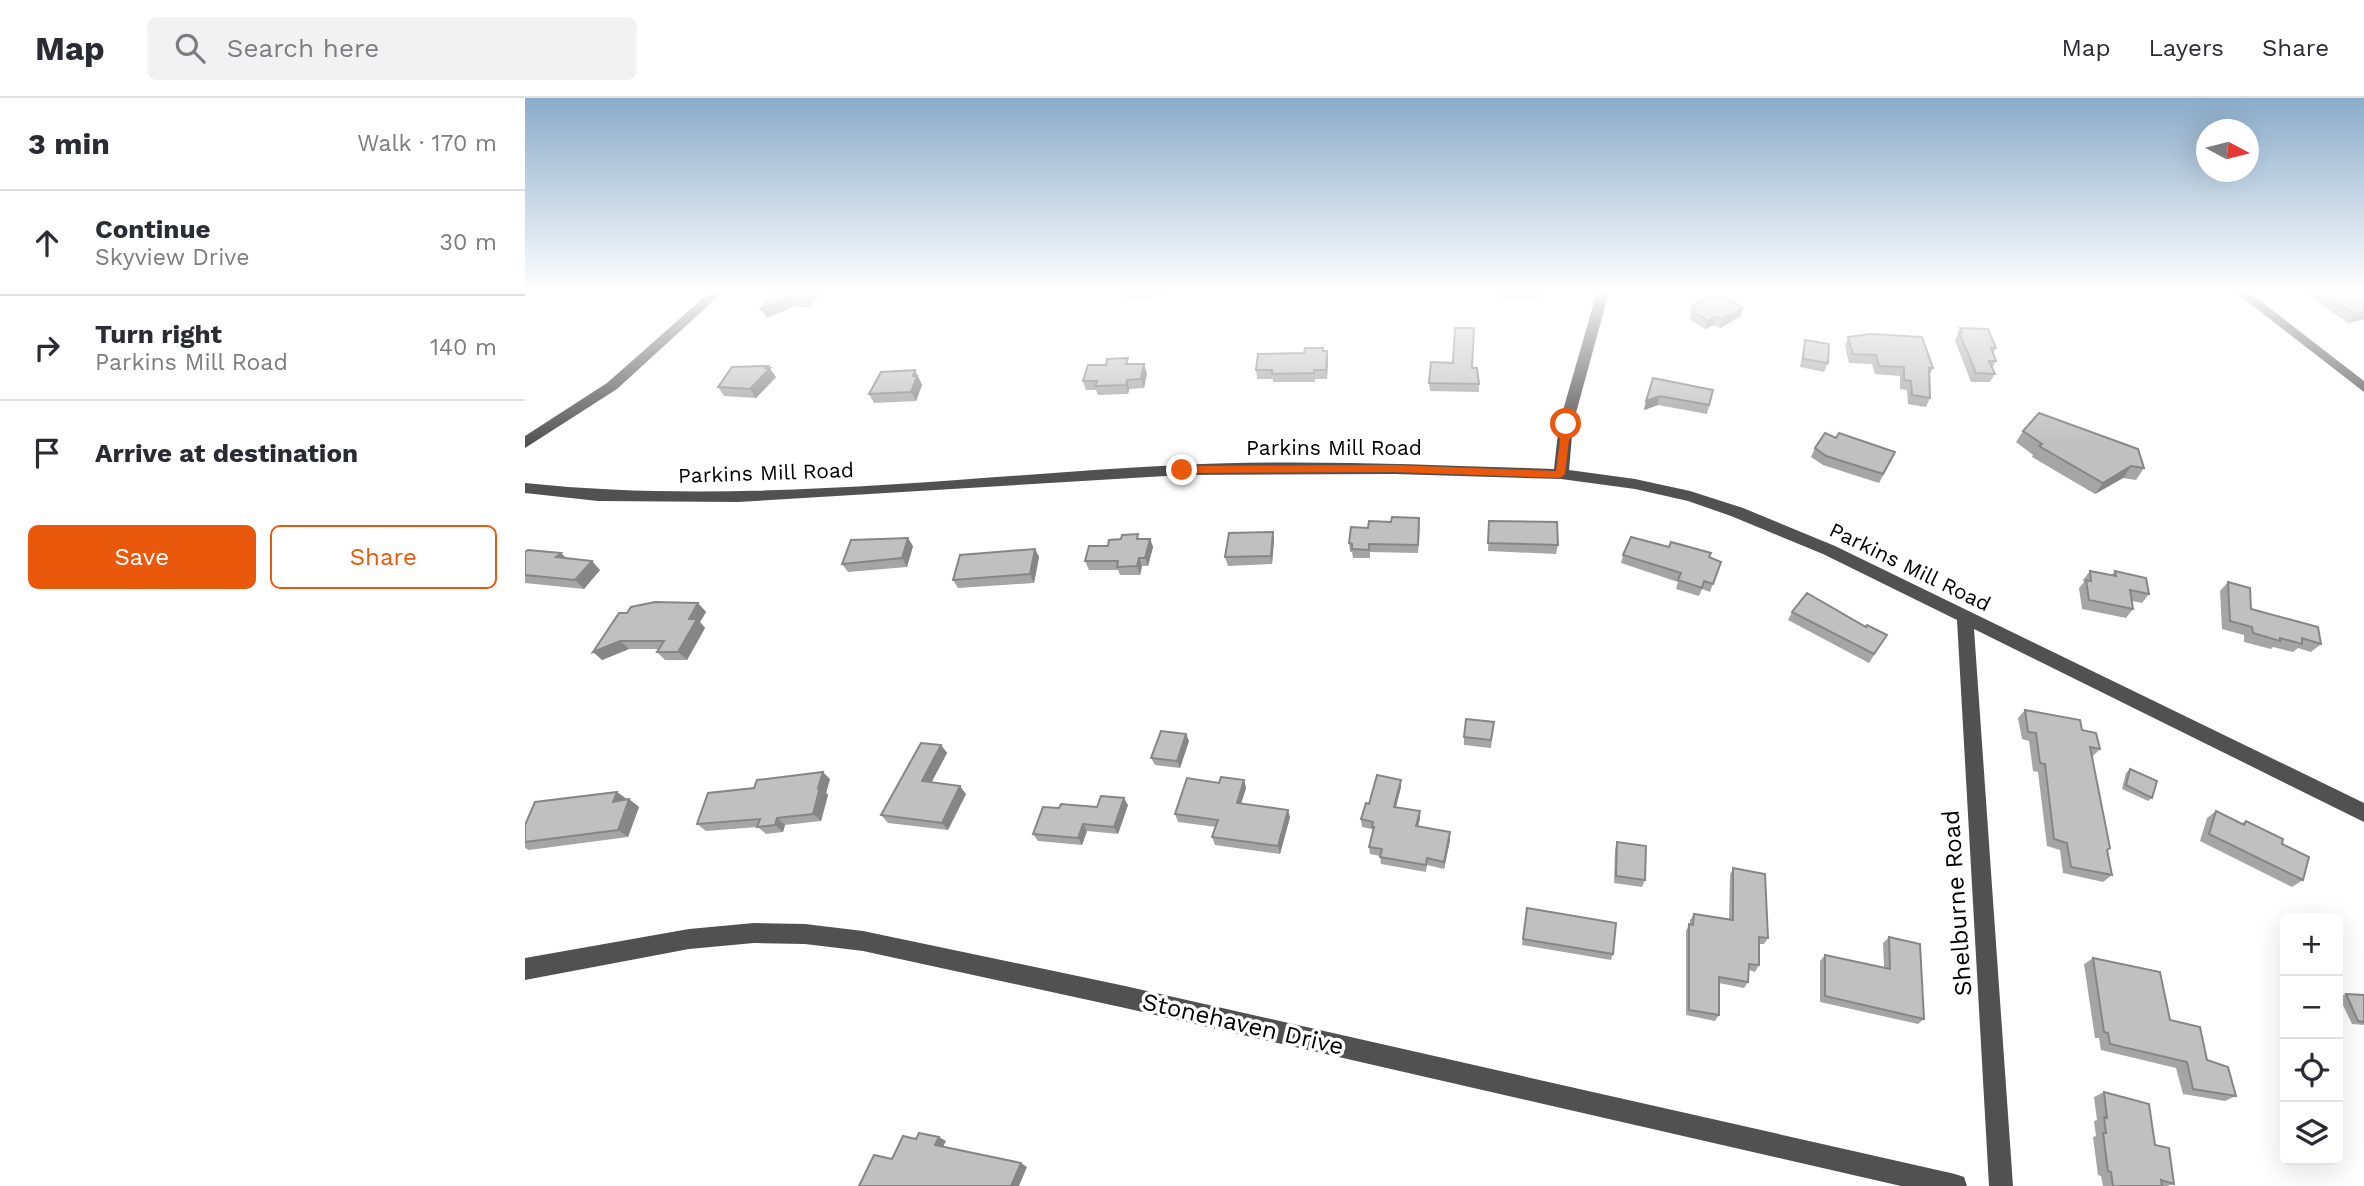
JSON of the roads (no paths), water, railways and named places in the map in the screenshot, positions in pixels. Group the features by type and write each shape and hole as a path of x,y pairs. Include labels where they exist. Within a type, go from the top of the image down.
{"street":[{"path":"525,443 612,386 660,343"},
{"path":"1560,474 1566,424 1589,343"},
{"path":"2306,343 2364,388"},
{"name":"Parkins Mill Road","path":"525,488 598,496 738,498 1182,470 1394,468 1560,474 1635,484 1690,496 1737,512 1829,550 2364,813"},
{"name":"Shelburne Road","path":"1965,617 2001,1186"},
{"name":"Stonehaven Drive","path":"525,969 689,939 754,933 805,934 863,941 1125,997 1955,1186"}]}
